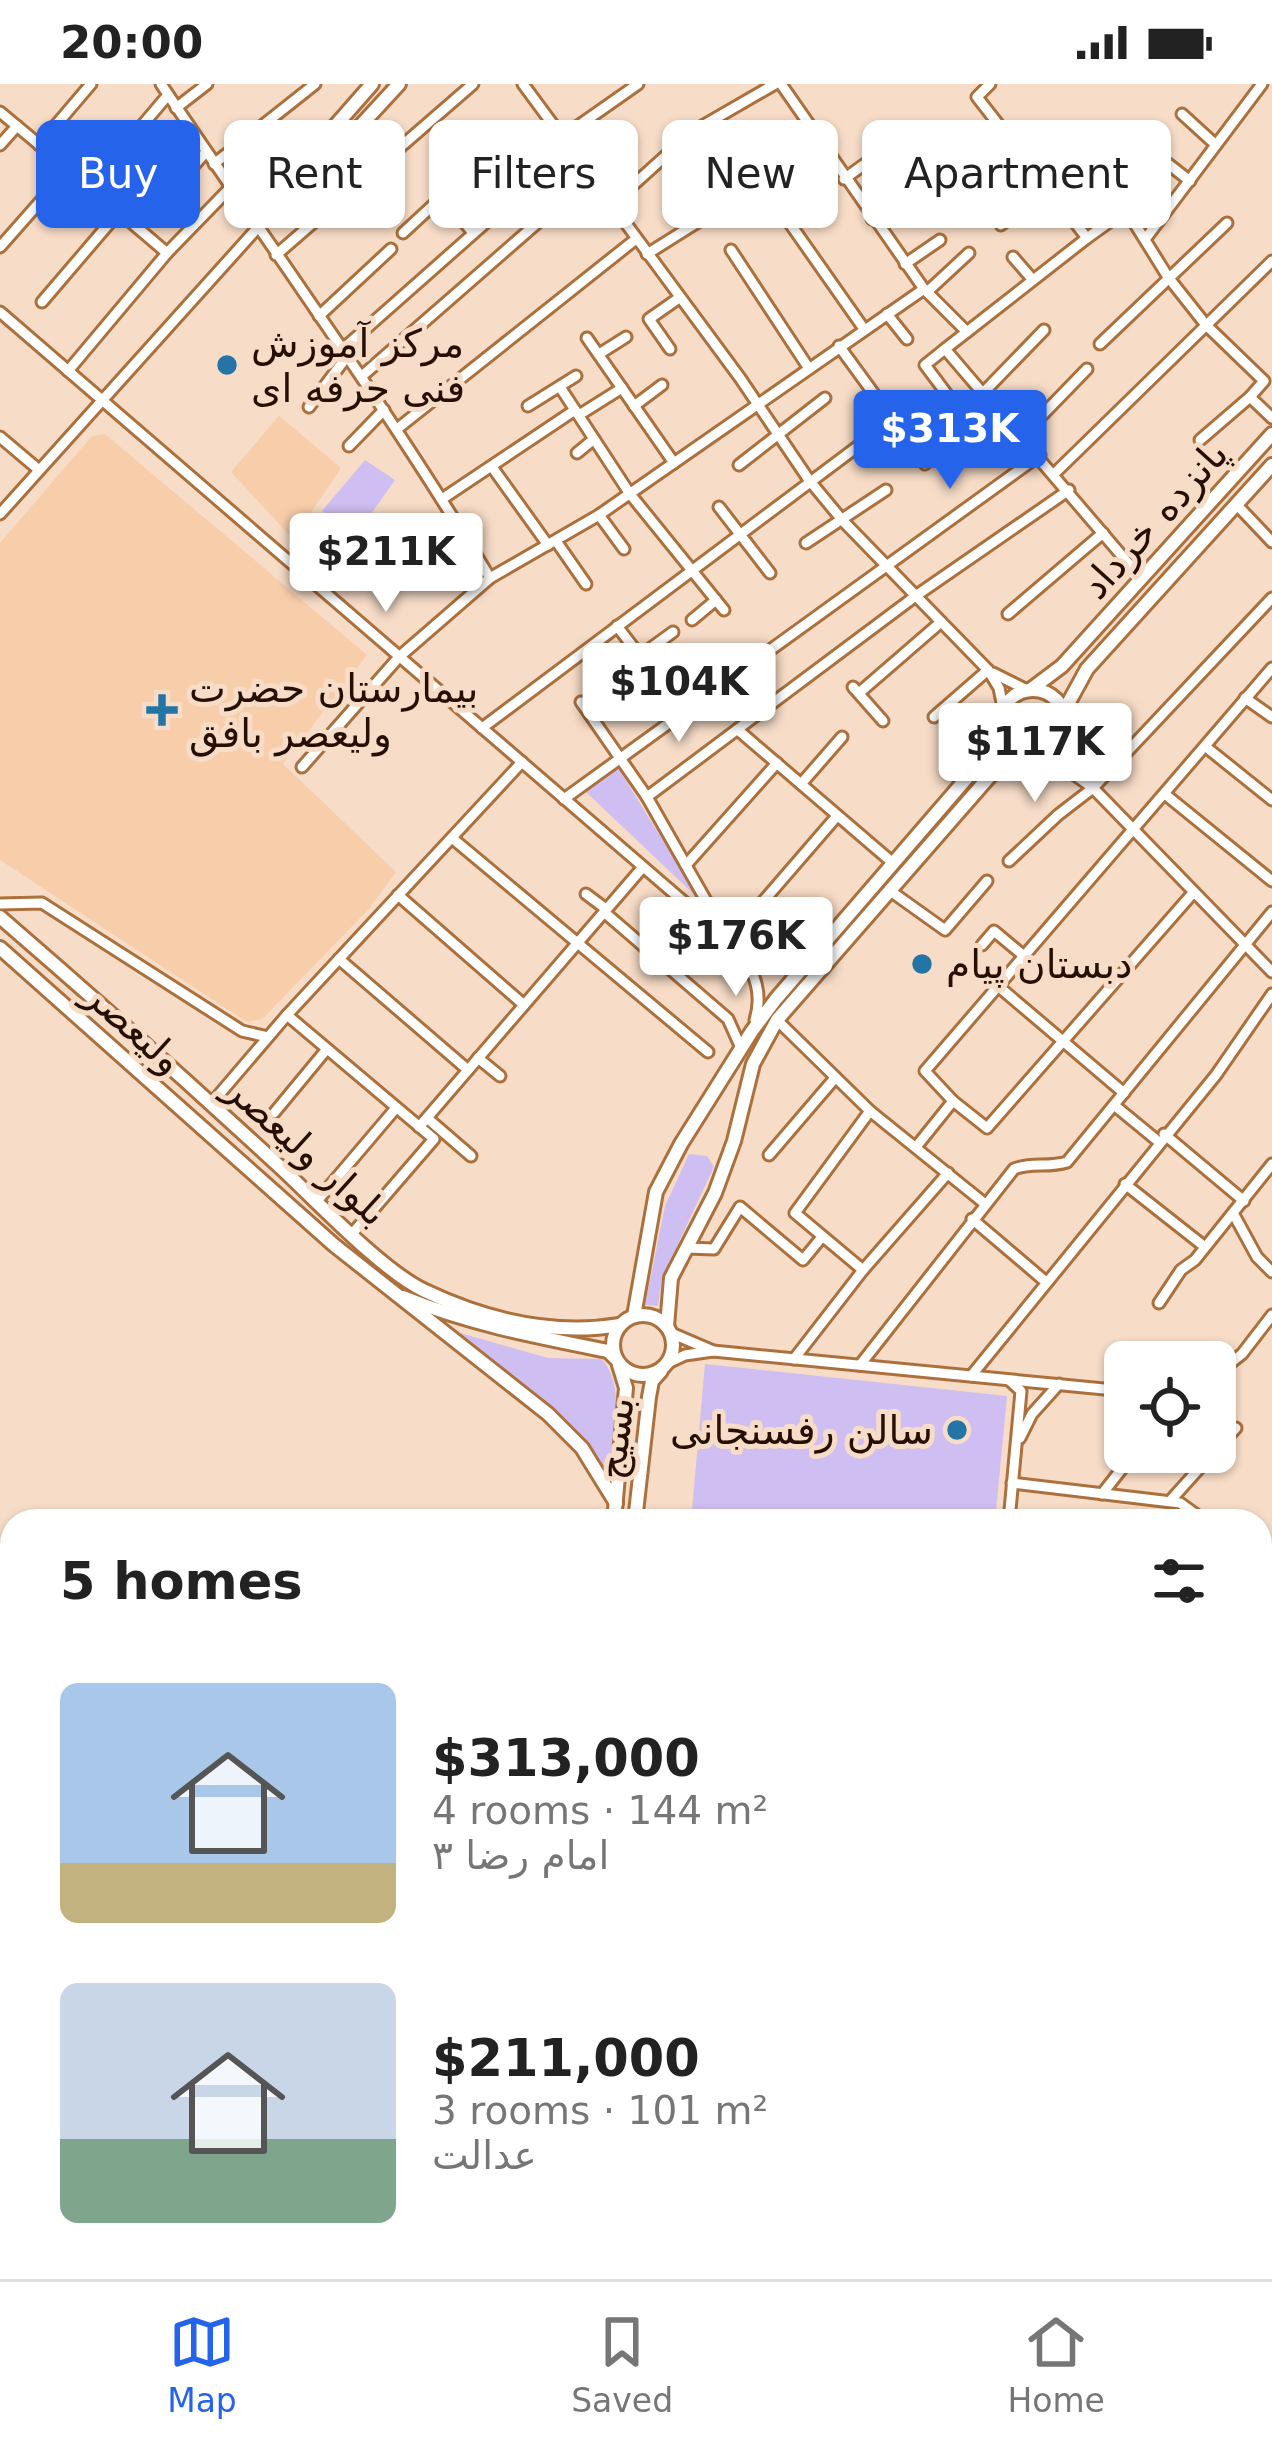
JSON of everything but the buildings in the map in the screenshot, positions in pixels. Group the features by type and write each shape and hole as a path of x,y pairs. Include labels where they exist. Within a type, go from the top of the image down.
{"main road":[{"path":"340,120 372,84"},
{"path":"366,120 399,84"},
{"name":"پانزده خرداد","path":"1029,690 1062,666 1272,434"},
{"path":"669,1330 652,1316 634,1316 620,1325 612,1341 617,1361 641,1376 666,1365 674,1349 669,1330 671,1278 726,1165 753,1064 778,1021 988,776 1007,761 1060,743 1082,677 1272,465"},
{"path":"1062,666 1066,680 1082,677"},
{"path":"634,1316 656,1192 742,1047 978,765 1017,693 1049,694 1065,718"},
{"path":"1001,715 1007,744 1031,756"},
{"name":"بلوار ولیعصر","path":"0,917 159,1054 352,1234 422,1290 479,1311 557,1330 620,1325"},
{"name":"ولیعصر","path":"0,948 391,1292 548,1414 582,1448 616,1503"},
{"name":"ولیعصر","path":"391,1292 443,1313 608,1351 617,1361"},
{"name":"بسیج","path":"615,1509 626,1388 617,1361"},
{"name":"بسیج","path":"636,1509 649,1396 652,1382 666,1365"}],"street":[{"path":"60,120 91,84"},
{"path":"161,84 224,179"},
{"path":"176,108 207,84"},
{"path":"214,164 316,84"},
{"path":"277,255 473,84"},
{"path":"523,84 548,120"},
{"path":"587,120 638,84"},
{"path":"715,120 778,84 804,120"},
{"path":"991,84 977,98 995,120"},
{"path":"1146,238 1262,84"},
{"path":"147,120 168,95"},
{"path":"0,112 36,142"},
{"path":"1182,114 1216,145"},
{"path":"0,145 17,126"},
{"path":"200,159 206,152"},
{"path":"638,181 662,160"},
{"path":"844,178 862,165"},
{"path":"1171,166 1190,181"},
{"path":"838,169 862,204"},
{"path":"68,371 167,253 224,194"},
{"path":"0,247 36,206"},
{"path":"403,233 429,209"},
{"path":"961,413 926,365 1122,213 1130,216 1168,277 1206,325 1268,376 1200,440"},
{"path":"1100,344 1227,223"},
{"path":"41,302 105,228"},
{"path":"138,228 167,253"},
{"path":"0,514 257,228 362,376 490,578"},
{"path":"470,228 473,232"},
{"path":"309,406 346,352 478,228"},
{"path":"362,376 532,228"},
{"path":"629,228 809,480 988,670 999,688 1001,715"},
{"path":"647,254 688,228"},
{"path":"793,228 864,329"},
{"path":"879,228 925,290 968,332"},
{"path":"1079,228 1087,238"},
{"path":"397,429 637,239"},
{"path":"905,264 940,240"},
{"path":"319,316 391,249"},
{"path":"731,250 808,367"},
{"path":"302,767 399,656 490,578 630,494 925,290 969,253"},
{"path":"1013,257 1032,279"},
{"path":"1055,473 1272,261"},
{"path":"670,349 649,319 679,298"},
{"path":"0,312 742,952 759,994 758,1015 742,1047"},
{"path":"887,314 907,340"},
{"path":"982,394 1045,330"},
{"path":"599,355 626,337"},
{"path":"587,338 674,464"},
{"path":"839,346 926,464"},
{"path":"945,349 1141,577"},
{"path":"1022,436 1087,369"},
{"path":"528,406 576,376"},
{"path":"634,406 662,385"},
{"path":"560,387 630,494 720,605 692,620"},
{"path":"442,499 622,388"},
{"path":"1250,397 1272,418"},
{"path":"739,465 825,398"},
{"path":"349,446 384,410"},
{"path":"482,728 893,420"},
{"path":"0,437 39,470"},
{"path":"577,453 594,439"},
{"path":"564,799 1040,455"},
{"path":"492,467 586,584"},
{"path":"806,543 886,490"},
{"path":"647,796 917,595 1069,490"},
{"path":"1236,504 1272,542"},
{"path":"718,507 770,573"},
{"path":"598,515 624,549"},
{"path":"1008,614 1103,533"},
{"path":"1010,861 1093,788 1272,598"},
{"path":"883,721 856,690 941,622"},
{"path":"617,626 647,667"},
{"path":"640,656 673,632"},
{"path":"1193,893 987,1128 952,1101 925,1071 1272,668"},
{"path":"988,670 1029,690"},
{"path":"934,717 988,670"},
{"path":"1245,698 1272,717"},
{"path":"581,702 647,796 729,941"},
{"path":"1065,718 1093,788"},
{"path":"738,730 893,863"},
{"path":"801,784 842,737"},
{"path":"1207,747 1272,800"},
{"path":"1031,756 1054,760 1093,788 1272,972"},
{"path":"211,1104 287,1015 522,762"},
{"path":"686,865 776,763"},
{"path":"1166,795 1272,880"},
{"path":"729,941 837,816"},
{"path":"452,838 708,1052"},
{"path":"423,1123 643,866"},
{"path":"889,890 945,930 987,881"},
{"path":"586,894 728,1019 742,1047"},
{"path":"398,895 524,1005"},
{"path":"0,904 42,903 242,1031 268,1037"},
{"path":"860,1365 1014,1169 1067,1162 1272,912"},
{"path":"982,945 994,931 1024,956"},
{"path":"742,952 778,964 800,960 822,946"},
{"path":"339,959 468,1070"},
{"path":"998,986 1124,1093"},
{"path":"971,1376 1242,1041 1272,994"},
{"path":"287,1015 396,1108 470,1156"},
{"path":"778,1021 870,1111 985,1203"},
{"path":"274,1113 328,1049"},
{"path":"478,1058 500,1076"},
{"path":"769,1154 835,1078"},
{"path":"916,1147 952,1101"},
{"path":"1114,1105 1244,1201"},
{"path":"317,1201 396,1108"},
{"path":"863,1270 795,1213 870,1111"},
{"path":"352,1234 434,1139 423,1123"},
{"path":"1159,1303 1181,1270 1272,1164"},
{"path":"794,1359 863,1270 948,1173"},
{"path":"1125,1184 1205,1247"},
{"path":"687,1248 714,1250 740,1207 803,1260 822,1237"},
{"path":"1234,1213 1257,1257 1272,1272"},
{"path":"972,1220 1046,1282"},
{"path":"1236,1359 1272,1315"},
{"path":"669,1330 713,1351"},
{"path":"666,1365 685,1355 713,1351 1104,1389"},
{"path":"1010,1380 1021,1391 1010,1509"},
{"path":"1015,1448 1032,1414 1059,1384"},
{"path":"1102,1494 1118,1473"},
{"path":"1169,1502 1196,1473"},
{"path":"1012,1483 1180,1503 1188,1509"}],"shaded area":[{"path":"279,416 341,468 293,539 231,472"},
{"name":"بیمارستان حضرت ولیعصر بافق","path":"105,434 367,655 283,764 396,872 368,910 262,1019 247,1022 0,860 0,543 92,436"},
{"path":"365,460 395,480 356,535 322,511"},
{"path":"618,768 700,900 586,792"},
{"path":"689,1154 707,1156 714,1167 662,1278 658,1306 645,1305 665,1206"},
{"path":"457,1332 548,1358 602,1359 616,1398 609,1473"},
{"path":"705,1364 1007,1396 996,1509 692,1509"}],"place":[{"name":"مرکز آموزش فنی حرفه ای","path":"227,365"},
{"name":"بیمارستان حضرت ولیعصر بافق","path":"162,710"},
{"name":"دبستان پیام","path":"922,964"},
{"name":"سالن رفسنجانی","path":"957,1430"}]}
